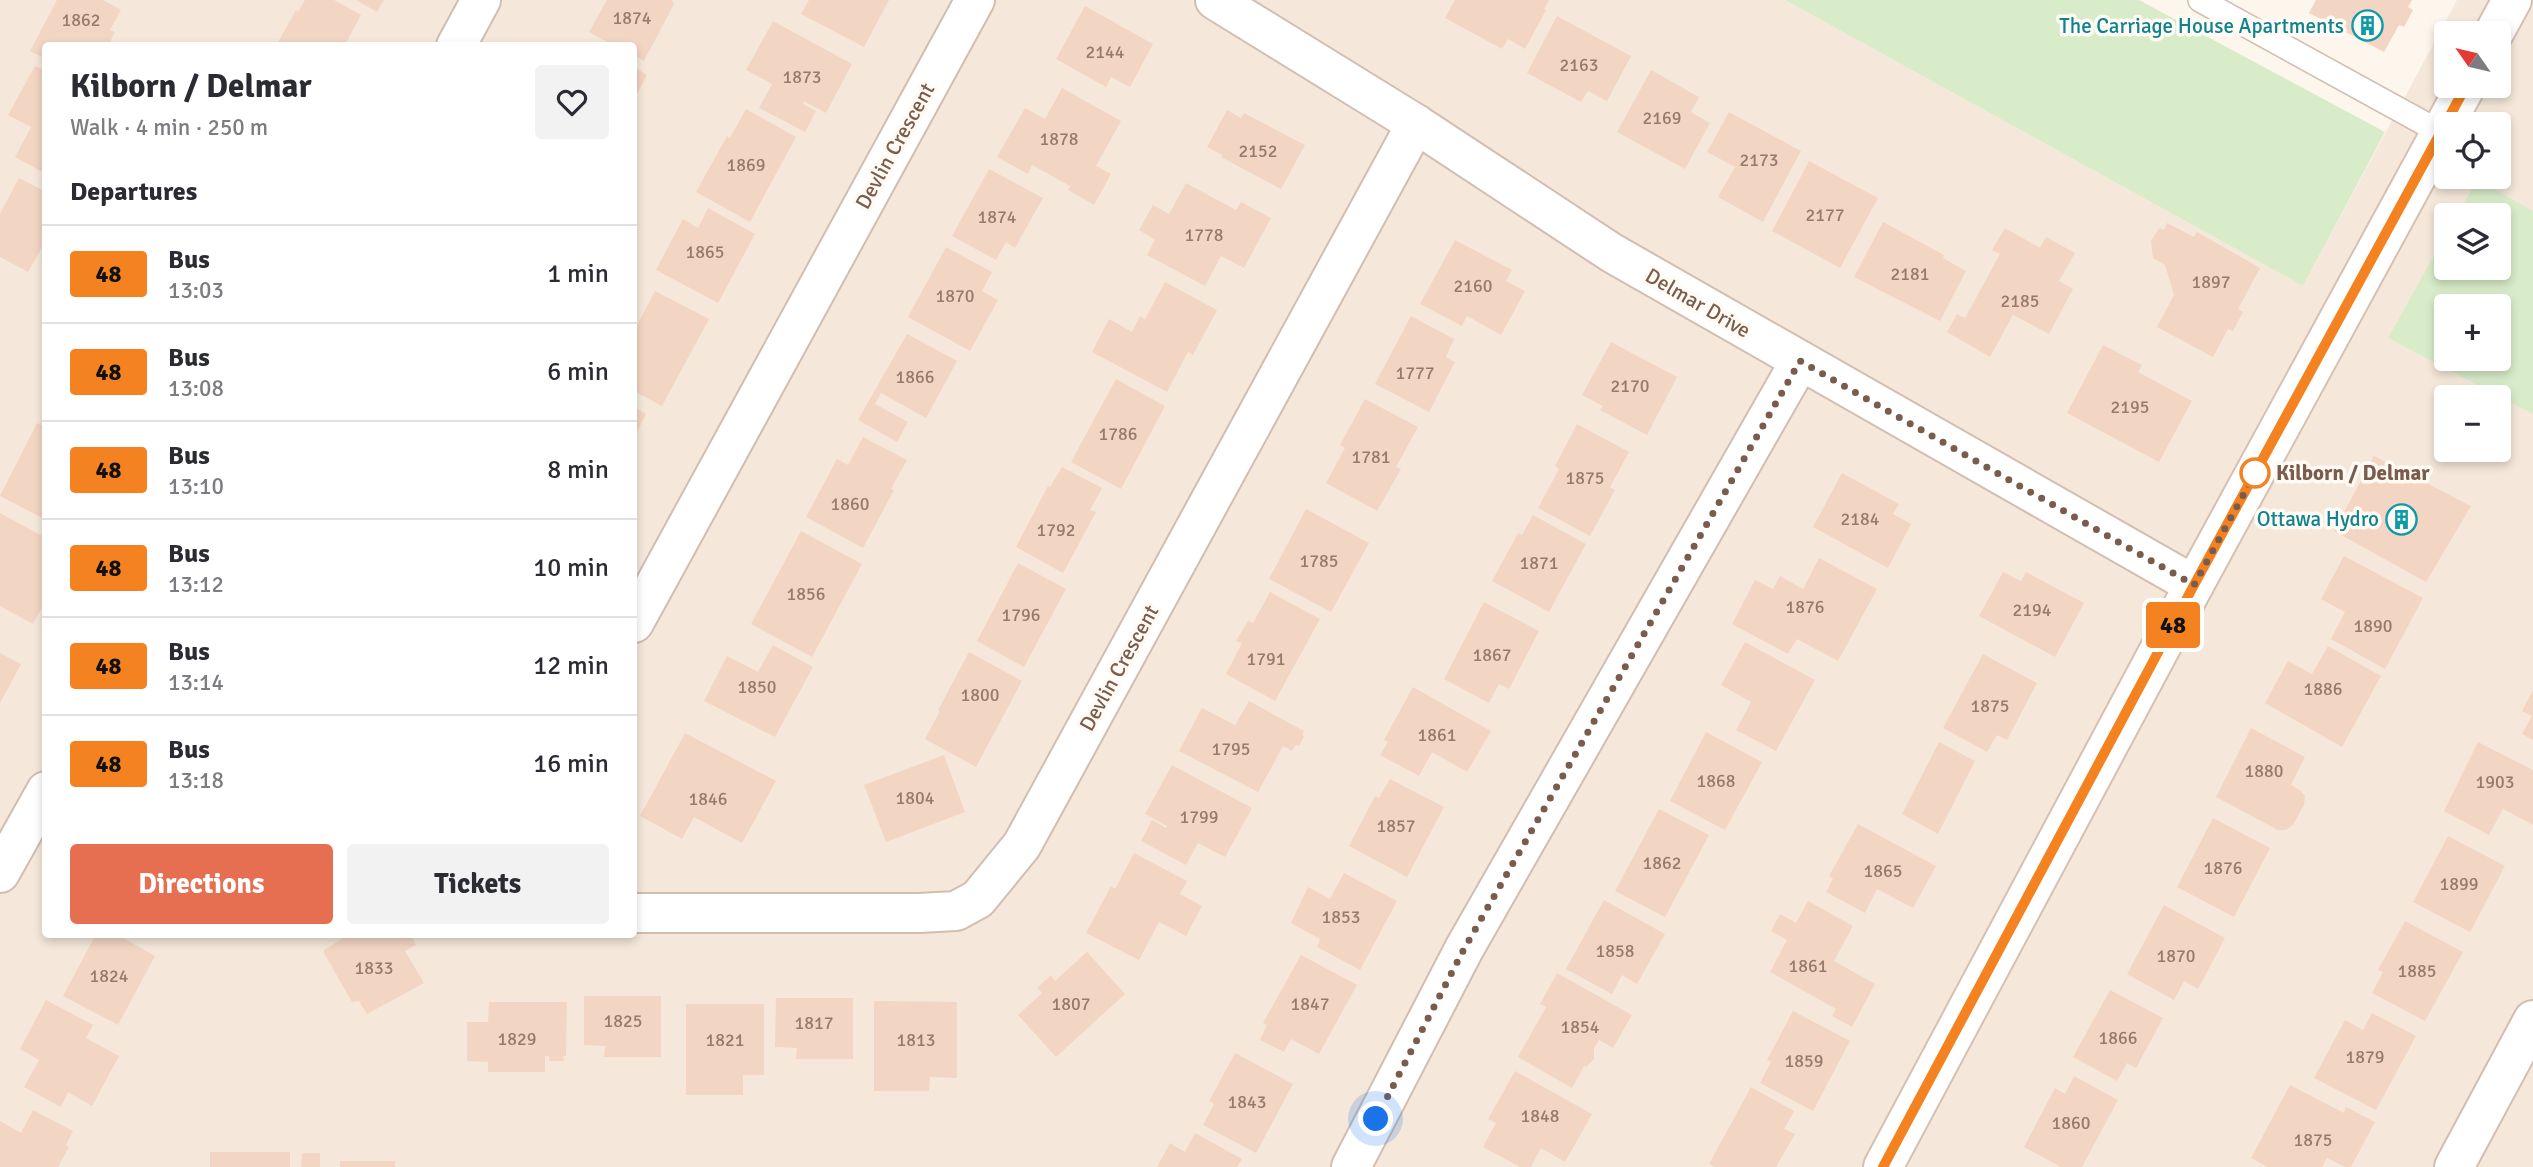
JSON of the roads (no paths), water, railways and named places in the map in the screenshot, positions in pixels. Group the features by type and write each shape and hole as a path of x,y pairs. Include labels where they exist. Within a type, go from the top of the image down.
{"street":[{"path":"458,42 481,0"},
{"name":"Devlin Crescent","path":"637,618 975,0"},
{"name":"Delmar Drive","path":"1215,0 1416,124 1612,253 2194,585"},
{"path":"2501,21 2512,0"},
{"name":"Devlin Crescent","path":"637,913 919,913 956,911 978,899 1022,845 1416,124"},
{"path":"1884,1167 2194,585 2434,145"},
{"path":"1351,1167 1464,949 1800,361"},
{"path":"0,873 42,798"},
{"path":"2454,1167 2533,1020"}],"lane":[{"path":"2200,0 2434,128"}],"place":[{"name":"The Carriage House Apartments","path":"2367,26"},
{"name":"Kilborn / Delmar","path":"2255,473"},
{"name":"Ottawa Hydro","path":"2402,519"}]}
